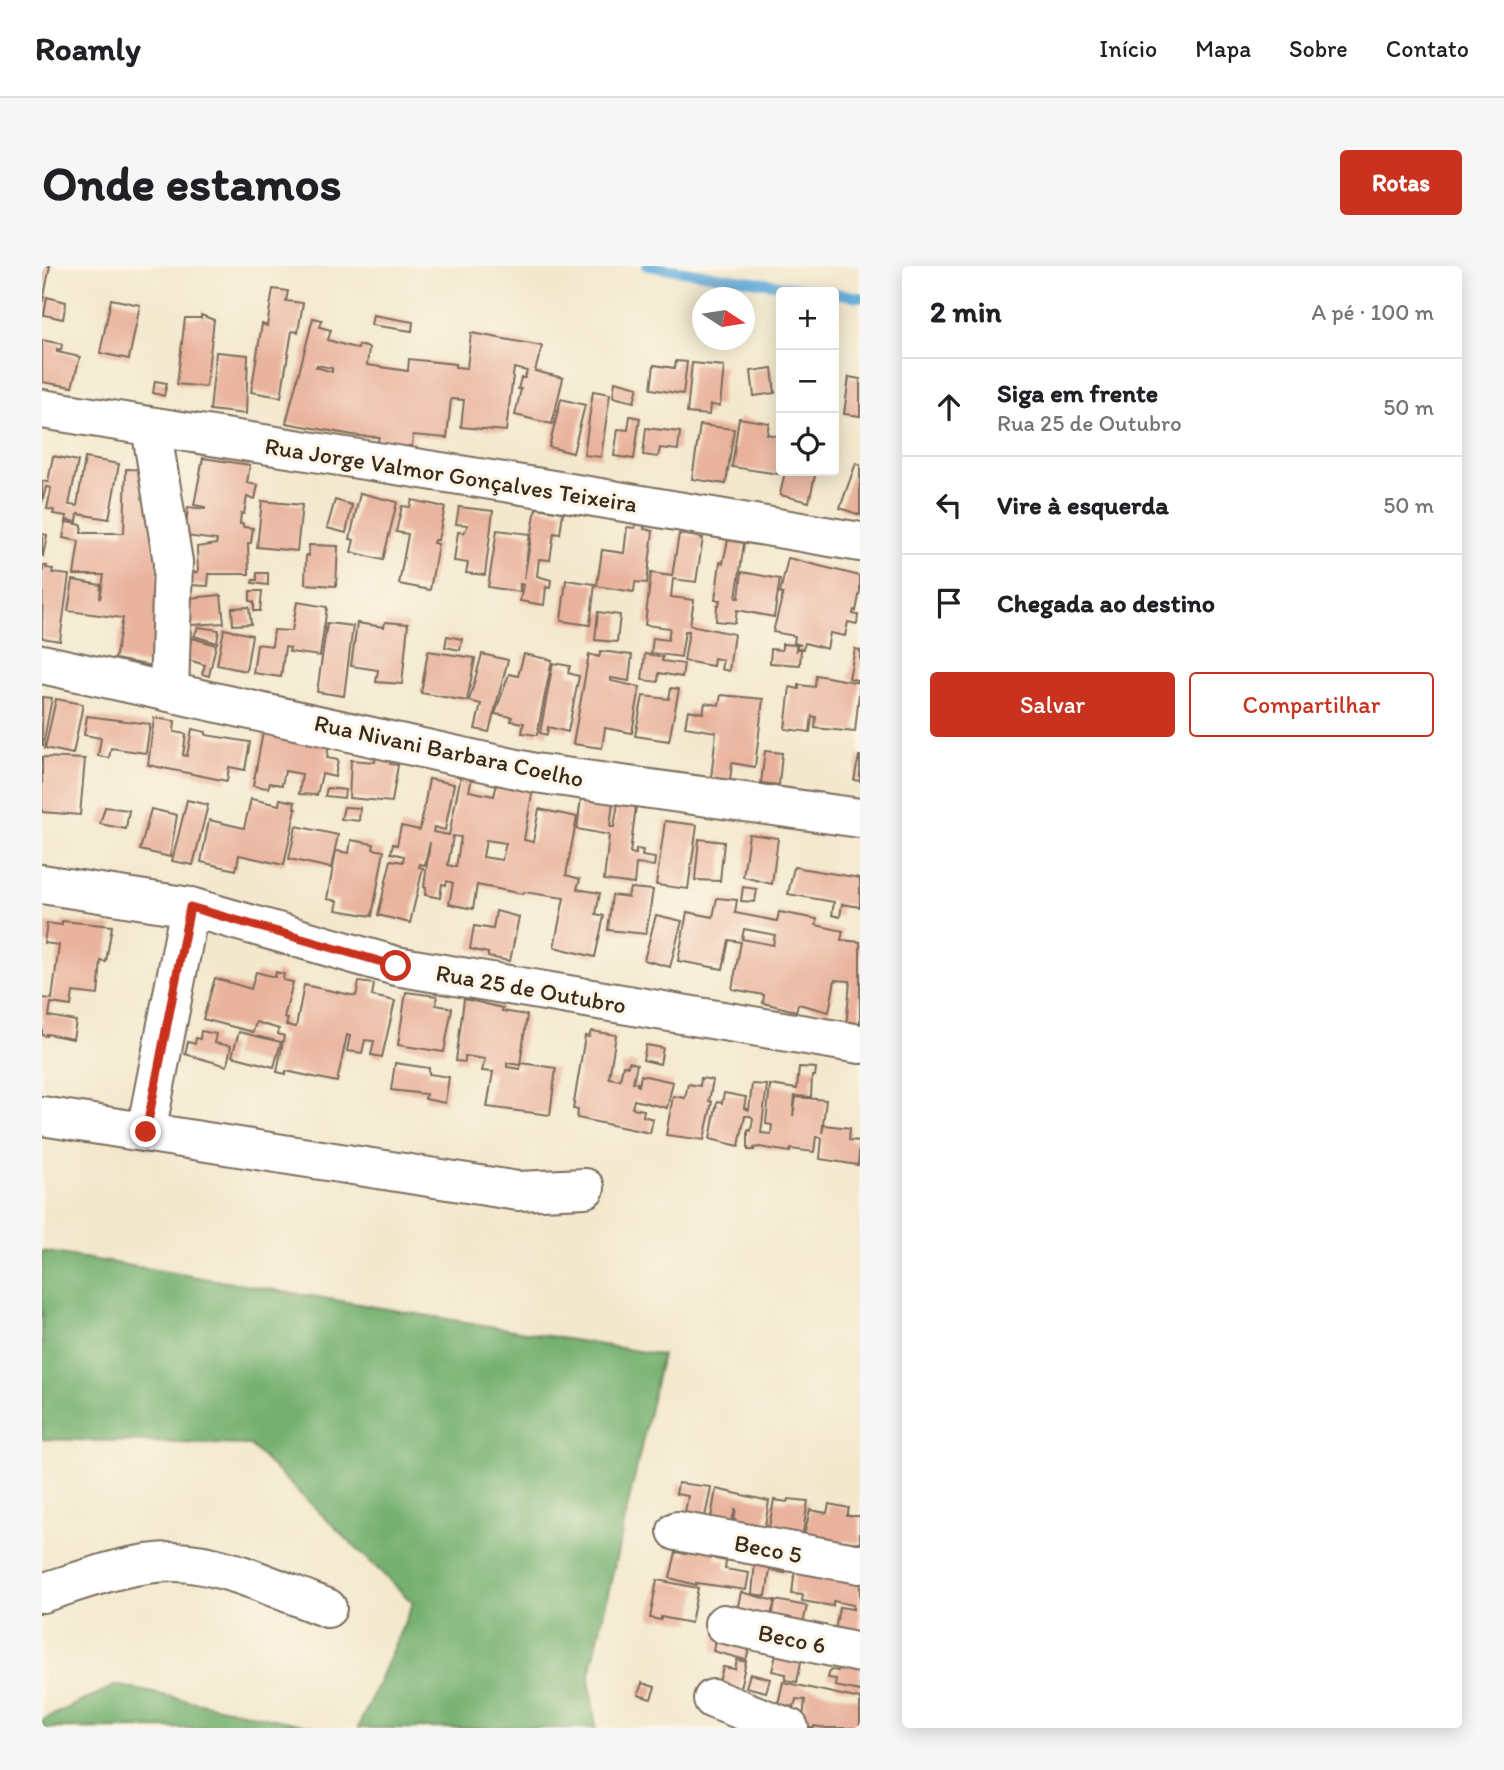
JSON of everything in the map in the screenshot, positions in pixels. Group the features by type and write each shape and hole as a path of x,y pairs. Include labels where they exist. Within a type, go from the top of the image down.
{"street":[{"name":"Rua Jorge Valmor Gonçalves Teixeira","path":"42,410 541,488 860,542"},
{"path":"151,427 173,562 169,692"},
{"name":"Rua Nivani Barbara Coelho","path":"42,664 535,773 860,818"},
{"name":"Rua 25 de Outubro","path":"42,884 190,907 396,966 860,1044"},
{"path":"146,1132 190,907"},
{"path":"42,1116 519,1191 585,1188"},
{"name":"Beco 5","path":"677,1531 860,1564"},
{"path":"42,1593 133,1566 174,1562 220,1569 327,1608"},
{"name":"Beco 6","path":"724,1624 860,1653"},
{"path":"713,1699 789,1728"}],"green space":[{"path":"42,1251 662,1355 589,1678 596,1728 358,1728 413,1603 250,1445 42,1439"},
{"path":"116,1685 317,1728 42,1728 42,1720"}],"building":[{"path":"42,266 50,266 43,301 42,301"},
{"path":"273,289 288,291 286,301 303,303 298,332 292,331 281,397 251,392 262,324 267,326"},
{"path":"47,297 66,302 63,319 44,315"},
{"path":"111,299 140,305 129,359 100,353"},
{"path":"201,315 214,320 206,387 177,384 185,318 201,318"},
{"path":"373,315 413,322 412,331 371,325"},
{"path":"313,318 322,320 320,327 331,330 328,340 358,349 359,345 369,348 367,365 408,371 409,359 455,364 455,367 467,368 471,333 542,346 535,371 563,378 552,424 515,415 521,378 525,378 527,371 514,368 506,431 461,427 464,400 451,399 447,438 413,435 412,446 408,446 408,449 377,445 379,437 358,436 286,423","holes":["317,365 332,368 332,372 316,367"]},
{"path":"42,340 62,344 61,350 57,349 57,352 80,357 72,387 42,382"},
{"path":"216,352 248,355 246,414 210,410"},
{"path":"676,361 687,362 683,394 651,389 654,365 675,368"},
{"path":"692,363 724,366 720,406 710,405 709,415 687,413"},
{"path":"772,368 775,393 754,396 751,371"},
{"path":"849,377 860,379 860,416 844,414"},
{"path":"155,381 167,383 164,396 153,393"},
{"path":"615,381 638,387 634,402 613,397"},
{"path":"593,391 610,394 601,457 584,455"},
{"path":"561,399 585,405 573,453 549,447"},
{"path":"630,416 640,418 634,459 614,456 618,429 628,430"},
{"path":"739,418 769,423 767,434 776,436 776,474 732,467"},
{"path":"700,425 734,429 726,484 692,479"},
{"path":"646,428 680,432 678,450 660,448 658,457 643,455"},
{"path":"53,456 78,461 69,505 77,506 85,458 119,464 109,519 78,514 77,522 66,520 67,516 53,514 54,510 47,509 51,488 46,487 42,503 42,481 48,482"},
{"path":"203,458 250,465 247,483 258,485 255,499 247,497 244,514 241,513 240,524 253,528 251,543 248,543 249,574 209,574 208,586 189,585 189,573 198,572 197,547 216,544 217,540 185,536 188,507 205,509 194,505"},
{"path":"856,463 860,465 860,515 840,508"},
{"path":"126,469 155,470 158,516 157,667 115,659 123,618 68,611 73,580 101,585 100,599 104,575 74,575 79,541 63,538 66,522 82,525 81,533 124,533"},
{"path":"784,476 815,476 809,502 780,495"},
{"path":"360,493 397,502 383,560 351,552 354,540 350,539"},
{"path":"335,500 352,505 346,533 327,528"},
{"path":"412,500 445,507 438,540 433,543 438,544 430,590 399,584 408,534 396,532 402,506 410,507"},
{"path":"262,501 302,505 297,551 257,547"},
{"path":"459,507 493,511 485,575 466,573 468,563 454,561 458,532 464,533 468,525 456,524"},
{"path":"536,508 563,512 560,534 554,533 550,560 539,559 537,576 551,580 550,588 546,587 544,605 520,601 523,585 520,584 520,592 488,587 497,530 530,534 524,579"},
{"path":"645,520 644,529 653,531 647,583 635,582 634,592 597,586 602,550 624,553 627,527 635,528 636,522"},
{"path":"42,534 47,535 43,556 42,555"},
{"path":"679,534 703,538 696,582 673,579 671,597 694,600 690,625 734,634 729,671 721,669 723,660 714,658 713,666 684,661 689,631 685,631 681,657 651,653 653,638 668,640 670,628 645,625 651,573 672,576"},
{"path":"728,540 744,543 736,598 739,598 742,572 780,579 774,617 737,610 735,623 716,621 720,600 715,600 720,562 723,563"},
{"path":"309,545 338,546 336,586 305,584"},
{"path":"788,558 860,576 860,591 853,614 858,615 857,624 848,622 845,636 830,633 827,649 805,643 803,649 797,648 797,645 801,645 794,643 795,636 773,632 783,594 780,593"},
{"path":"43,565 53,569 52,573 69,575 60,641 42,638"},
{"path":"257,573 268,573 268,585 252,583 257,580"},
{"path":"566,580 595,584 590,625 561,621"},
{"path":"250,591 262,591 260,611 254,611"},
{"path":"221,595 224,623 191,625 189,598"},
{"path":"297,602 327,607 320,656 289,652 290,648 285,647 281,677 253,673 257,644 272,646 274,630 292,631"},
{"path":"249,607 251,624 233,625 232,608"},
{"path":"598,612 620,615 617,642 595,640"},
{"path":"385,622 408,624 402,684 376,682 378,670 351,666 357,623 384,627"},
{"path":"327,623 353,626 344,696 317,692"},
{"path":"198,627 219,630 217,643 194,636"},
{"path":"224,629 252,635 246,671 217,665"},
{"path":"447,636 462,639 460,650 445,647"},
{"path":"192,638 216,645 209,676 202,674 205,665 186,659"},
{"path":"782,644 796,645 796,649 801,649 800,665 770,663 771,649 782,650"},
{"path":"855,649 860,650 860,681 849,678"},
{"path":"428,651 475,658 467,701 421,693"},
{"path":"601,651 632,655 629,681 611,678 611,681 640,687 632,733 605,728 602,748 573,744 589,654 599,657"},
{"path":"482,654 508,660 489,732 475,729 481,704 469,701"},
{"path":"524,654 552,660 537,735 522,733 524,723 511,721 512,717 495,714 509,674 518,676"},
{"path":"645,654 663,657 662,661 684,664 682,677 659,673 658,682 642,680"},
{"path":"553,663 570,666 568,673 579,676 568,732 548,727 547,735 540,733"},
{"path":"816,675 860,683 855,732 815,728 816,717 812,716 810,732 785,729 790,687 815,687"},
{"path":"671,688 679,689 669,741 635,736 643,696 669,699"},
{"path":"721,695 763,699 755,767 732,763 730,781 711,779 716,732 685,727 688,710 703,713 705,703 719,705"},
{"path":"42,697 52,698 43,745 42,745"},
{"path":"56,699 83,704 73,754 45,748"},
{"path":"87,716 150,724 146,753 111,748 109,758 98,756 101,738 84,735"},
{"path":"154,718 175,721 174,732 186,734 183,755 187,756 192,729 206,732 206,735 250,742 245,770 229,767 227,781 148,765"},
{"path":"264,726 329,741 327,758 338,760 335,777 322,774 317,795 299,794 302,774 285,771 282,785 270,783 268,788 253,786"},
{"path":"765,751 782,753 779,785 761,783"},
{"path":"376,752 391,754 390,764 398,765 392,802 349,798 351,760 375,762"},
{"path":"860,756 860,781 854,780"},
{"path":"42,757 85,759 80,815 42,812"},
{"path":"461,775 472,778 469,791 494,796 498,780 533,788 524,840 533,842 539,809 577,817 566,875 580,879 577,889 600,893 596,914 604,916 595,957 554,947 564,898 523,894 477,885 473,909 449,904 453,883 447,881 446,885 442,884 440,898 425,895 430,842 425,865 420,864 419,867 423,868 410,923 378,915 391,860 403,862 404,856 391,853 393,844 397,845 401,826 420,830 429,779 454,784 445,830 434,827 433,832 449,835","holes":["453,836 461,837 456,867 448,865","486,840 506,843 502,860 483,857"]},
{"path":"327,788 345,790 344,798 325,796"},
{"path":"581,798 613,802 610,827 614,827 618,803 636,806 630,853 636,854 636,849 643,850 642,856 655,858 654,866 636,864 634,884 604,880 609,835 577,829"},
{"path":"251,799 279,805 280,799 295,802 296,809 284,865 239,855 236,870 201,862 209,820 244,828"},
{"path":"187,800 208,805 193,865 172,861"},
{"path":"105,807 129,810 126,829 100,824"},
{"path":"344,807 360,808 359,821 341,819"},
{"path":"151,809 177,815 170,857 140,850"},
{"path":"665,821 697,825 688,889 656,885"},
{"path":"296,826 338,835 331,868 289,859"},
{"path":"749,834 778,838 772,884 743,877"},
{"path":"699,839 724,842 720,881 695,880"},
{"path":"351,840 374,844 373,849 384,851 372,916 336,910 338,901 327,899 336,851 349,853"},
{"path":"794,867 860,878 860,907 842,904 840,917 832,915 834,902 788,894"},
{"path":"743,887 757,889 755,902 741,901"},
{"path":"630,888 653,890 646,934 608,930 612,895 628,897"},
{"path":"717,898 737,900 735,913 777,921 779,912 817,919 816,925 843,931 841,940 860,942 860,1029 846,1028 850,981 835,980 829,1012 798,1004 796,1011 763,1003 764,995 732,989 741,942 729,940 723,969 678,961 687,912 713,917","holes":["744,929 775,935 773,945 742,939"]},
{"path":"496,911 519,917 510,961 488,957 488,953 470,949 474,926 493,929"},
{"path":"656,915 682,921 670,967 644,960"},
{"path":"62,921 112,926 106,962 101,961 98,995 73,992 71,1006 51,1003 49,1016 76,1021 73,1039 42,1035 42,998 52,999 59,945 44,943 47,923 62,925"},
{"path":"256,972 275,977 276,972 284,974 283,980 293,982 284,1018 288,1019 286,1025 296,1027 304,985 356,996 359,982 374,984 372,996 395,1001 382,1057 371,1055 374,1041 365,1040 362,1053 347,1051 350,1036 347,1035 337,1082 286,1071 286,1074 277,1072 284,1036 278,1034 279,1029 256,1022 253,1032 203,1019 215,978 251,989"},
{"path":"406,992 437,996 436,1005 452,1008 444,1052 398,1045"},
{"path":"464,999 503,1008 502,1011 527,1015 520,1065 507,1063 507,1067 520,1069 521,1063 556,1068 550,1115 487,1107 493,1072 482,1071 485,1059 465,1056 465,1062 456,1061"},
{"path":"201,1031 216,1034 214,1043 231,1046 227,1066 185,1054 188,1042 195,1044 196,1038 200,1039"},
{"path":"591,1031 616,1035 609,1078 620,1080 623,1065 628,1066 629,1062 637,1064 633,1082 639,1086 641,1075 673,1082 667,1108 634,1100 632,1108 644,1110 643,1116 653,1119 650,1133 577,1118 578,1110 573,1109 585,1036 589,1037"},
{"path":"239,1032 281,1042 274,1067 232,1056"},
{"path":"646,1045 663,1048 660,1064 643,1060"},
{"path":"395,1063 429,1068 429,1074 449,1077 445,1103 425,1099 426,1094 391,1090"},
{"path":"799,1067 816,1068 815,1076 812,1076 811,1097 795,1096 793,1116 796,1097 826,1100 822,1133 824,1125 850,1128 849,1140 860,1141 858,1165 820,1159 822,1138 816,1137 814,1152 791,1149 790,1152 759,1147 748,1150 748,1130 751,1131 753,1118 750,1116 745,1116 739,1146 710,1139 717,1102 722,1103 724,1093 746,1097 744,1108 749,1110 752,1084 767,1085 761,1133 771,1134 772,1125 766,1124 770,1085 797,1089"},
{"path":"701,1078 713,1080 709,1101 712,1102 704,1140 666,1135 673,1096 685,1098 688,1084 700,1086"},
{"path":"678,1483 711,1487 704,1522 684,1518 688,1496 676,1494"},
{"path":"716,1489 769,1501 765,1526 769,1527 774,1500 808,1501 801,1543 743,1529 744,1523 734,1521 736,1508 728,1530 712,1526"},
{"path":"829,1504 849,1508 847,1516 860,1516 860,1543 843,1541 841,1553 804,1535 810,1510 827,1513"},
{"path":"687,1546 716,1552 715,1559 726,1561 725,1569 749,1573 746,1590 696,1585 670,1578 676,1552 686,1554"},
{"path":"756,1551 787,1558 785,1573 770,1570 766,1596 752,1594"},
{"path":"795,1569 860,1571 860,1646 833,1643 839,1607 853,1609 853,1605 833,1601 833,1606 802,1601 803,1595 792,1594"},
{"path":"657,1580 698,1588 691,1623 661,1617 661,1620 650,1618"},
{"path":"741,1592 775,1601 771,1615 762,1612 758,1629 734,1624"},
{"path":"775,1600 807,1606 801,1632 772,1619"},
{"path":"717,1628 753,1635 746,1660 713,1651"},
{"path":"779,1642 804,1647 797,1682 785,1680 786,1674 772,1671"},
{"path":"737,1660 746,1662 739,1692 718,1686 723,1667 735,1669"},
{"path":"860,1662 860,1691 835,1686 836,1679 828,1678 830,1670 838,1671 839,1665"},
{"path":"750,1674 770,1679 766,1692 746,1687"},
{"path":"783,1682 860,1699 860,1728 802,1728 805,1700 796,1699 794,1707 778,1704"},
{"path":"642,1683 655,1687 651,1699 638,1695"}],"waterway":[{"path":"647,266 793,287"},
{"path":"839,294 860,297"}],"route":[{"path":"146,1132 190,907 396,966"}]}
